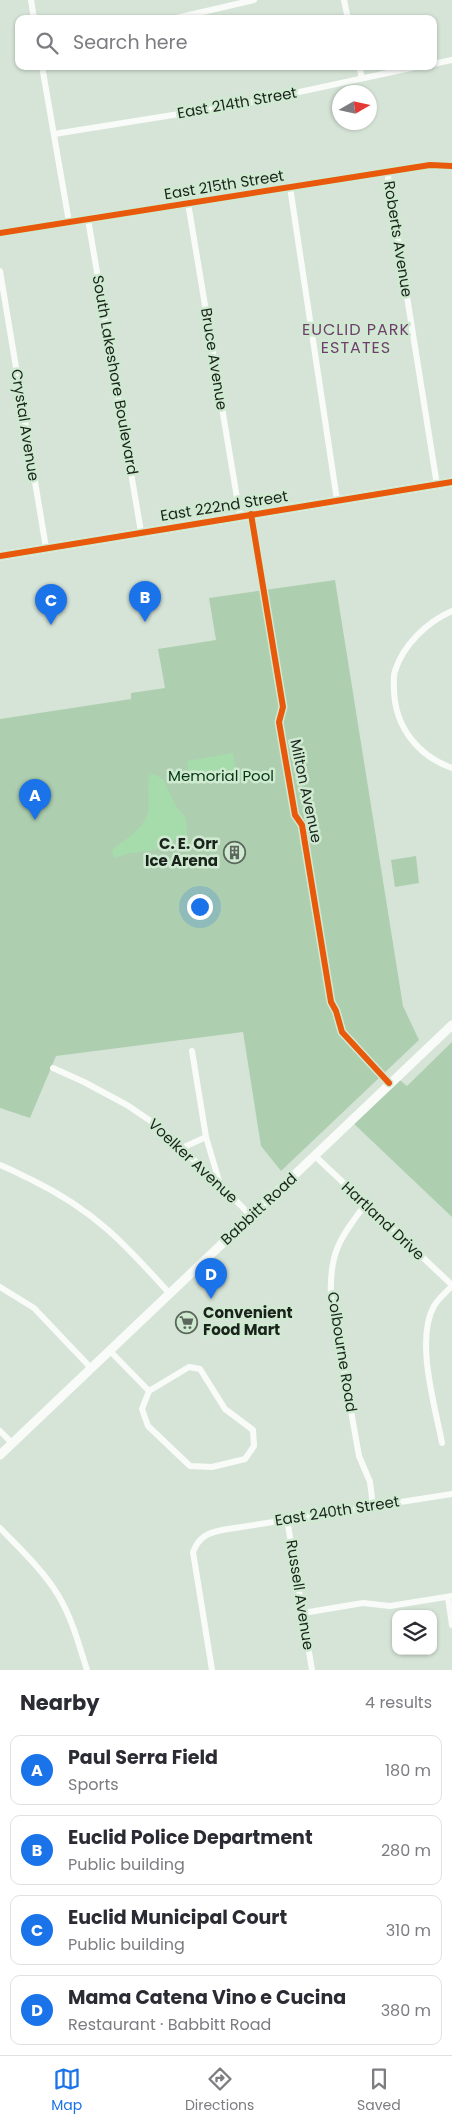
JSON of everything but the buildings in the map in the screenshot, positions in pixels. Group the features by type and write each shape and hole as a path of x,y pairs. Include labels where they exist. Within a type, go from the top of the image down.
{"main road":[{"name":"East 222nd Street","path":"0,556 452,482"},
{"name":"Babbitt Road","path":"0,1455 452,1025"}],"street":[{"path":"31,0 33,15"},
{"path":"189,15 254,0"},
{"path":"344,0 347,15"},
{"path":"437,63 452,60"},
{"path":"43,70 69,222"},
{"path":"361,70 362,78"},
{"name":"East 214th Street","path":"54,134 248,103 401,70"},
{"name":"East 215th Street","path":"0,233 430,164 452,166"},
{"name":"Roberts Avenue","path":"387,171 437,484"},
{"path":"290,187 338,500"},
{"name":"Bruce Avenue","path":"188,203 240,516"},
{"name":"South Lakeshore Boulevard","path":"88,219 141,532"},
{"name":"Crystal Avenue","path":"0,271 46,548"},
{"name":"Milton Avenue","path":"251,514 283,708 279,722 296,815 302,830 331,1002 336,1011 342,1032 389,1083"},
{"path":"452,611 422,631 403,653 394,673 395,697 402,726 416,747 437,763 452,768"},
{"path":"192,1051 206,1137 220,1184"},
{"name":"Voelker Avenue","path":"53,1068 84,1082 127,1106 165,1131 251,1216"},
{"path":"182,1148 206,1137"},
{"name":"Hartland Drive","path":"315,1156 452,1286"},
{"path":"0,1165 57,1192 100,1222 123,1242 170,1294"},
{"name":"Colbourne Road","path":"365,1205 339,1242 332,1259 330,1279 331,1298 359,1456 370,1482 373,1506"},
{"path":"0,1286 34,1308 92,1368"},
{"path":"442,1443 425,1347 427,1323 434,1306 452,1286"},
{"path":"110,1351 149,1391"},
{"path":"189,1367 200,1369 225,1409 253,1430 254,1446 246,1459 212,1467 190,1466 148,1426 142,1409 149,1391 189,1367"},
{"path":"0,1431 12,1443"},
{"name":"East 240th Street","path":"212,1670 194,1552 196,1544 203,1535 287,1519 452,1494"},
{"name":"Russell Avenue","path":"287,1519 312,1670"},
{"path":"0,1528 42,1573 58,1596 72,1624 87,1670"},
{"path":"303,1613 356,1604 390,1606 450,1597 452,1625"}],"green space":[{"name":"Memorial Pool","path":"335,580 403,1006 419,1040 281,1171 261,1146 243,1032 56,1056 30,1118 0,1108 0,719 131,699 131,693 165,688 158,649 216,640 209,598"},
{"path":"416,856 419,883 395,887 391,860"},
{"path":"452,1042 452,1217 351,1121 396,1077 407,1086"}],"shaded area":[{"path":"233,753 237,776 191,784 187,761"},
{"path":"154,774 163,779 176,806 186,818 187,834 155,850 131,853 114,858 112,850 142,825 148,811 149,779 150,775"}],"cycle path":[{"path":"0,233 430,165 452,166"},
{"path":"0,556 452,482"},
{"path":"251,514 283,707 279,722 295,815 302,825 331,1002 336,1011 342,1032 389,1083"}],"place":[{"name":"Euclid Police Department","path":"145,622"},
{"name":"Euclid Municipal Court","path":"51,625"},
{"name":"Paul Serra Field","path":"35,820"},
{"name":"C. E. Orr Ice Arena","path":"234,853"},
{"name":"Mama Catena Vino e Cucina","path":"211,1299"},
{"name":"Convenient Food Mart","path":"187,1322"}],"district":[{"name":"EUCLID PARK ESTATES","path":"356,338"}]}
